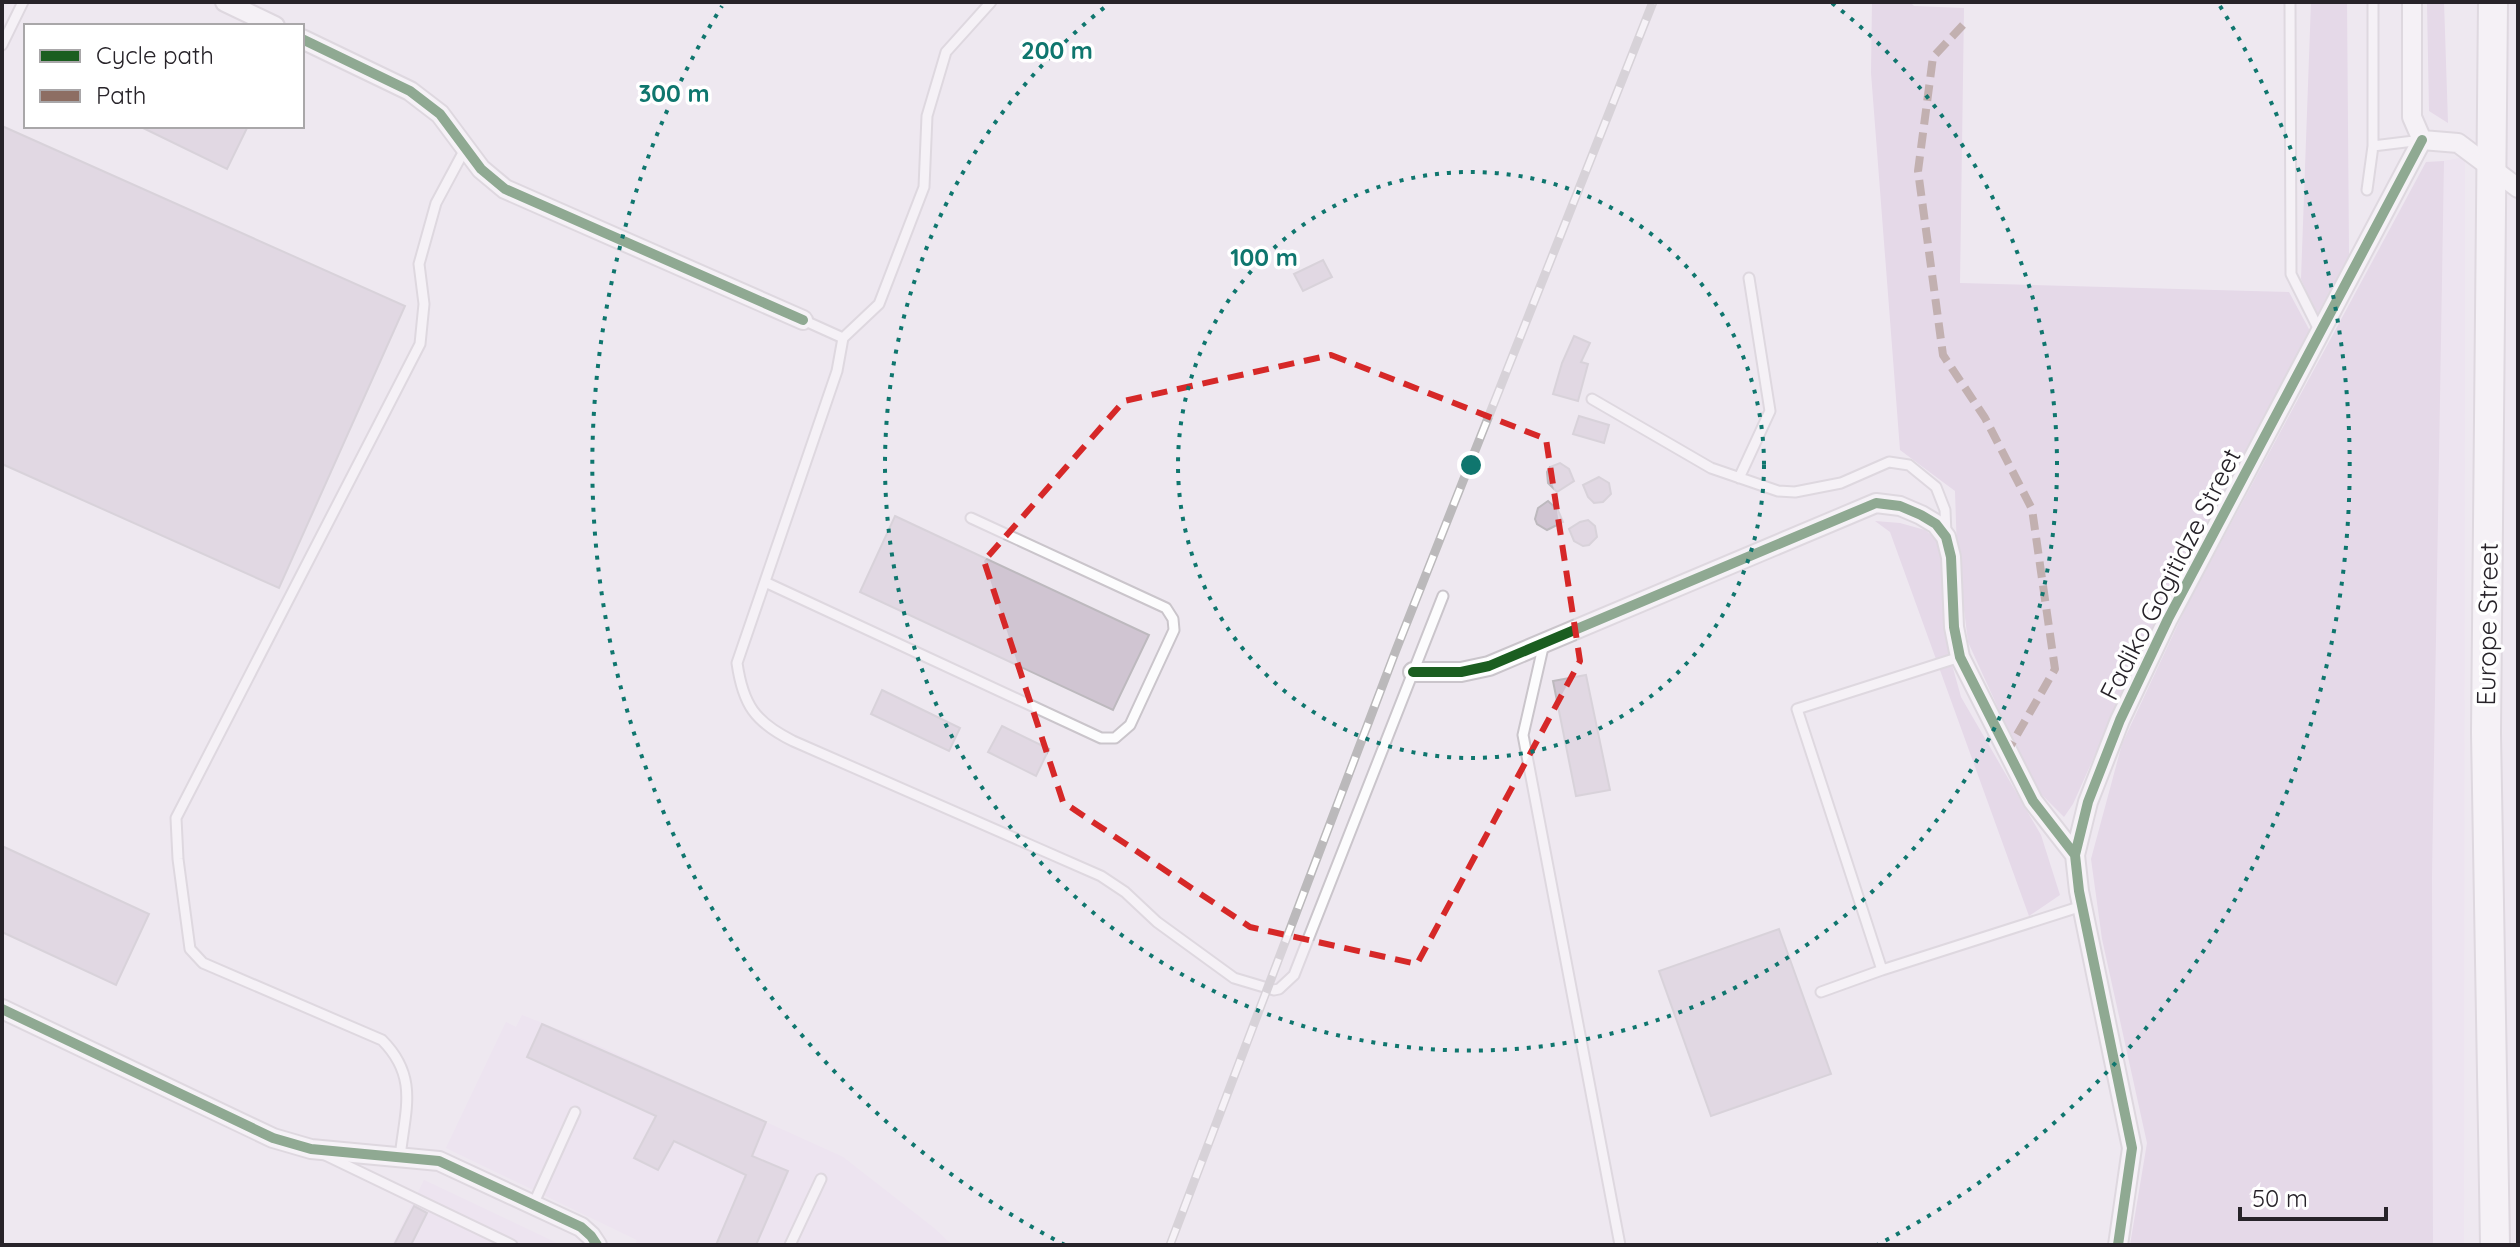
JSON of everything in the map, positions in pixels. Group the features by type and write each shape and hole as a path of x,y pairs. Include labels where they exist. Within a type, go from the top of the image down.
{"main road":[{"name":"Europe Street","path":"2493,2 2486,770 2495,1245"}],"street":[{"path":"225,2 271,24"},
{"path":"2412,2 2412,117 2422,140 2458,143 2518,188"},
{"path":"304,40 410,91 440,114 481,169 505,189 803,320"},
{"name":"Fadiko Gogitidze Street","path":"2118,1245 2132,1148 2082,906 2075,855 2088,802 2120,720 2168,619 2422,140"},
{"path":"1413,672 1461,672 1489,666 1876,503 1900,506 1936,524 1946,537 1951,557 1954,627 1960,657 2033,801 2075,855"},
{"path":"3,1011 273,1138 311,1149 439,1161 581,1227 597,1245"}],"lane":[{"path":"2,45 23,2"},
{"path":"991,2 946,52 927,116 924,187 879,304 843,338 837,371 737,663 741,692 752,711 769,729 1101,876 1125,892 1157,922 1234,978 1274,990 1294,975 1443,596"},
{"path":"2290,2 2291,274 2321,333"},
{"path":"2367,190 2373,146 2373,2"},
{"path":"2373,146 2422,140"},
{"path":"400,1157 408,1085 396,1054 382,1040 203,963 190,949 176,818 420,344 424,304 419,264 436,203 466,147"},
{"path":"1739,478 1770,411 1749,278"},
{"path":"803,320 843,338"},
{"path":"1592,399 1711,468 1778,491 1795,492 1841,483 1889,462 1909,465 1936,487 1945,510 1946,537"},
{"path":"765,582 1101,738 1115,738 1130,725 1174,630 1173,619 1166,608 971,518"},
{"path":"1544,643 1523,735 1620,1245"},
{"path":"1882,970 1797,709 1960,657"},
{"path":"1821,992 2082,906"},
{"path":"533,1205 575,1112"},
{"path":"311,1149 489,1240 512,1245"},
{"path":"790,1245 821,1179"}],"highlighted area":[{"path":"1331,355 1546,439 1580,661 1417,964 1250,927 1063,802 984,561 1124,401"}],"shaded area":[{"path":"1872,2 1910,2 1914,6 1964,8 1960,283 2289,292 2310,331 2162,605 2073,804 2064,817 2034,787 1968,642 1957,552 1955,491 1900,450 1871,73"},
{"path":"2311,2 2347,2 2349,256 2317,315 2301,279"},
{"path":"2427,2 2444,2 2448,123 2429,111"},
{"path":"2465,157 2464,1245 2433,1245 2432,878 2444,161"},
{"path":"2444,161 2432,878 2433,1245 2130,1245 2147,1143 2102,939 2091,859 2122,744 2187,605 2426,162"},
{"path":"1875,521 1900,523 1925,530 1936,539 1945,558 1948,650 1961,697 2041,835 2060,895 2029,916 1890,532"},
{"path":"522,1015 588,1041 843,1157 952,1245 635,1245 637,1240 446,1148 506,1022 516,1027"},
{"path":"424,1180 561,1245 392,1245"}],"building":[{"path":"2,126 405,306 279,588 2,464"},
{"path":"143,128 247,128 227,169"},
{"path":"1323,260 1332,277 1303,291 1294,274"},
{"path":"1574,336 1590,343 1581,362 1588,364 1578,401 1553,394"},
{"path":"1579,416 1609,425 1604,443 1573,434"},
{"path":"1560,463 1569,469 1574,481 1557,492 1548,483 1547,472 1550,467"},
{"path":"1599,477 1609,483 1611,494 1603,502 1594,503 1583,485"},
{"path":"1548,501 1558,510 1563,522 1547,530 1535,519 1538,508"},
{"path":"895,516 1149,635 1113,710 860,592"},
{"path":"1588,520 1595,526 1597,537 1589,545 1583,546 1574,541 1569,529"},
{"path":"1586,675 1610,790 1576,796 1553,681"},
{"path":"882,690 960,728 949,751 871,714"},
{"path":"1002,726 1049,749 1036,776 988,752"},
{"path":"2,846 149,914 116,985 2,932"},
{"path":"1779,929 1831,1074 1711,1116 1659,971"},
{"path":"542,1024 766,1122 752,1156 788,1171 756,1245 716,1245 746,1175 674,1141 658,1170 634,1158 656,1116 527,1057"},
{"path":"414,1206 427,1213 411,1245 394,1245"}],"railway":[{"path":"1170,1245 1396,650 1653,2"}],"marked path":[{"path":"1963,25 1933,57 1918,171 1943,355 1985,418 2032,509 2055,669 2007,752"}],"cycle path":[{"path":"304,40 410,91 440,114 481,169 505,189 803,320"},
{"path":"2118,1245 2132,1148 2079,891 2075,855 2088,802 2120,720 2168,619 2422,140"},
{"path":"1413,672 1461,672 1489,666 1876,503 1900,506 1936,524 1946,537 1951,557 1954,627 1960,657 2033,801 2075,855"},
{"path":"2,1009 273,1138 311,1149 439,1161 581,1227 597,1245"}]}
